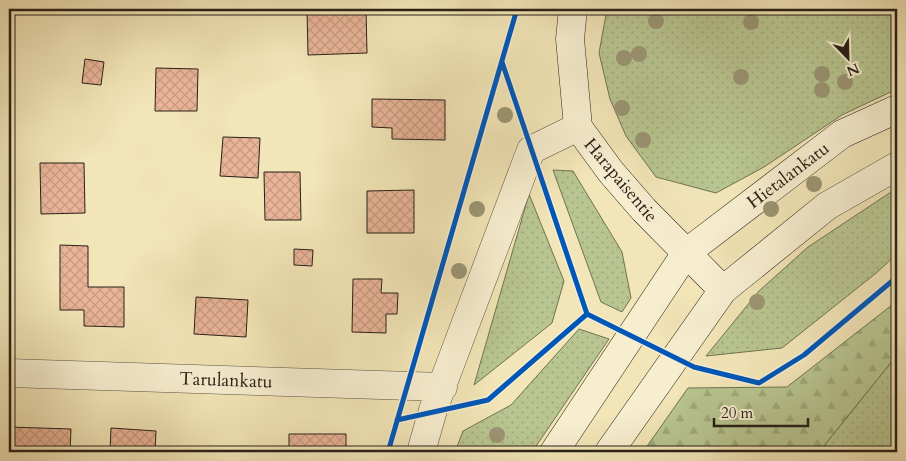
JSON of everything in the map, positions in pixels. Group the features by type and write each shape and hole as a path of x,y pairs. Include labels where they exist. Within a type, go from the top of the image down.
{"main road":[{"name":"Harapaisentie","path":"573,9 570,39 578,127 644,210 723,290"},
{"name":"Hietalankatu","path":"686,253 842,134 897,109"},
{"path":"421,452 433,410 530,150 578,127"},
{"path":"609,452 723,290 827,206 897,166"},
{"path":"554,452 686,253"},
{"name":"Tarulankatu","path":"9,373 443,387"}],"green space":[{"path":"607,9 897,9 897,89 842,115 764,167 716,193 656,177 626,136 610,99 599,53"},
{"path":"553,170 573,171 622,252 631,298 622,312 601,302"},
{"path":"897,188 897,254 875,274 782,348 706,356 759,291 808,247"},
{"path":"529,194 564,281 552,323 474,385"},
{"path":"897,301 897,355 819,452 643,452 688,388 787,387"},
{"path":"579,329 609,339 532,452 455,452 463,431 511,405"},
{"path":"897,355 897,452 819,452"}],"building":[{"path":"108,9 108,11 87,10"},
{"path":"307,9 366,9 367,53 308,55"},
{"path":"85,59 104,62 101,85 82,83"},
{"path":"156,68 198,69 197,111 155,111"},
{"path":"372,99 445,100 445,140 392,139 392,128 372,127"},
{"path":"223,137 260,138 258,178 220,176"},
{"path":"40,163 84,163 85,213 41,214"},
{"path":"264,172 300,172 301,220 265,220"},
{"path":"414,190 414,233 367,233 367,191"},
{"path":"60,245 88,246 88,287 124,287 124,327 84,326 84,310 60,310"},
{"path":"294,249 313,250 312,266 294,265"},
{"path":"353,279 382,279 381,293 398,293 397,314 386,314 386,333 352,332"},
{"path":"196,297 248,300 246,337 194,334"},
{"path":"9,427 71,429 70,452 9,452"},
{"path":"111,428 156,431 155,452 110,452"},
{"path":"289,434 346,434 346,452 289,452"}],"cycle path":[{"path":"388,452 517,9"},
{"path":"502,62 587,314 694,367 759,383 804,355 897,277"},
{"path":"397,420 488,400 587,314"}]}
